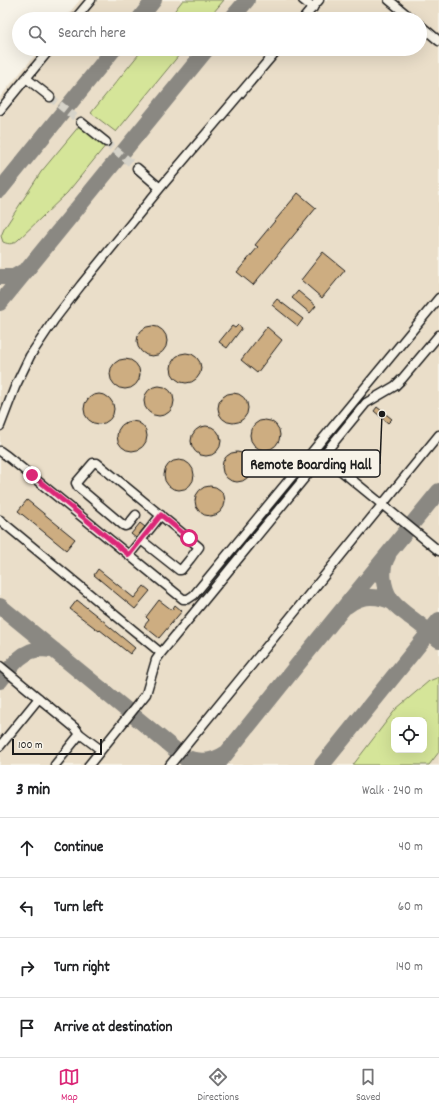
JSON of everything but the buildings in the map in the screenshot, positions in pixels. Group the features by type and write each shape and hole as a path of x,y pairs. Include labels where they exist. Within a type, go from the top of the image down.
{"lane":[{"path":"81,12 91,0"},
{"path":"303,0 313,8"},
{"path":"309,12 319,0"},
{"path":"389,0 404,12"},
{"path":"427,31 439,41"},
{"path":"0,110 44,56"},
{"path":"0,426 15,387 30,356 54,320 160,188 272,56"},
{"path":"26,78 50,97"},
{"path":"81,122 106,142"},
{"path":"138,168 160,188"},
{"path":"0,451 183,599 188,599 194,595 439,298"},
{"path":"89,765 146,694 156,660 161,653 366,403 395,386 439,335"},
{"path":"170,765 439,435"},
{"path":"323,456 439,552"},
{"path":"136,515 128,525 123,525 78,487 76,483 95,462 161,515 199,548 181,570 179,570 141,540"},
{"path":"129,555 161,515"},
{"path":"0,520 161,653"},
{"path":"0,666 101,750"},
{"path":"0,746 39,698"},
{"path":"55,765 80,734"}],"shaded area":[{"path":"80,0 439,0 439,765 0,765 0,97 34,56 427,56 427,12 70,12"}],"green space":[{"path":"183,0 224,0 214,12 174,12"},
{"path":"137,56 178,56 116,132 91,113"},
{"path":"80,125 106,145 67,193 18,240 11,244 3,242 1,236 4,229 41,172"},
{"path":"439,677 439,752 429,765 353,765 396,709 429,681"}],"taxiway":[{"path":"145,12 154,0"},
{"path":"237,12 247,0"},
{"path":"0,190 108,56"},
{"path":"0,303 201,56"},
{"path":"0,277 14,277 26,270"},
{"path":"217,765 439,491"},
{"path":"388,556 383,572 384,584 391,600 395,605 439,640"},
{"path":"347,606 358,599 370,597 382,598 394,603"},
{"path":"0,606 184,757 191,765"},
{"path":"322,765 439,620"},
{"path":"0,681 8,670 28,652 41,649 54,650"},
{"path":"184,757 206,761 226,753"}],"tunnel":[{"path":"50,97 81,122"},
{"path":"106,142 137,168"}],"place":[{"name":"Remote Boarding Hall","path":"382,414"}],"route":[{"path":"32,475 129,555 161,515 189,538"}]}
